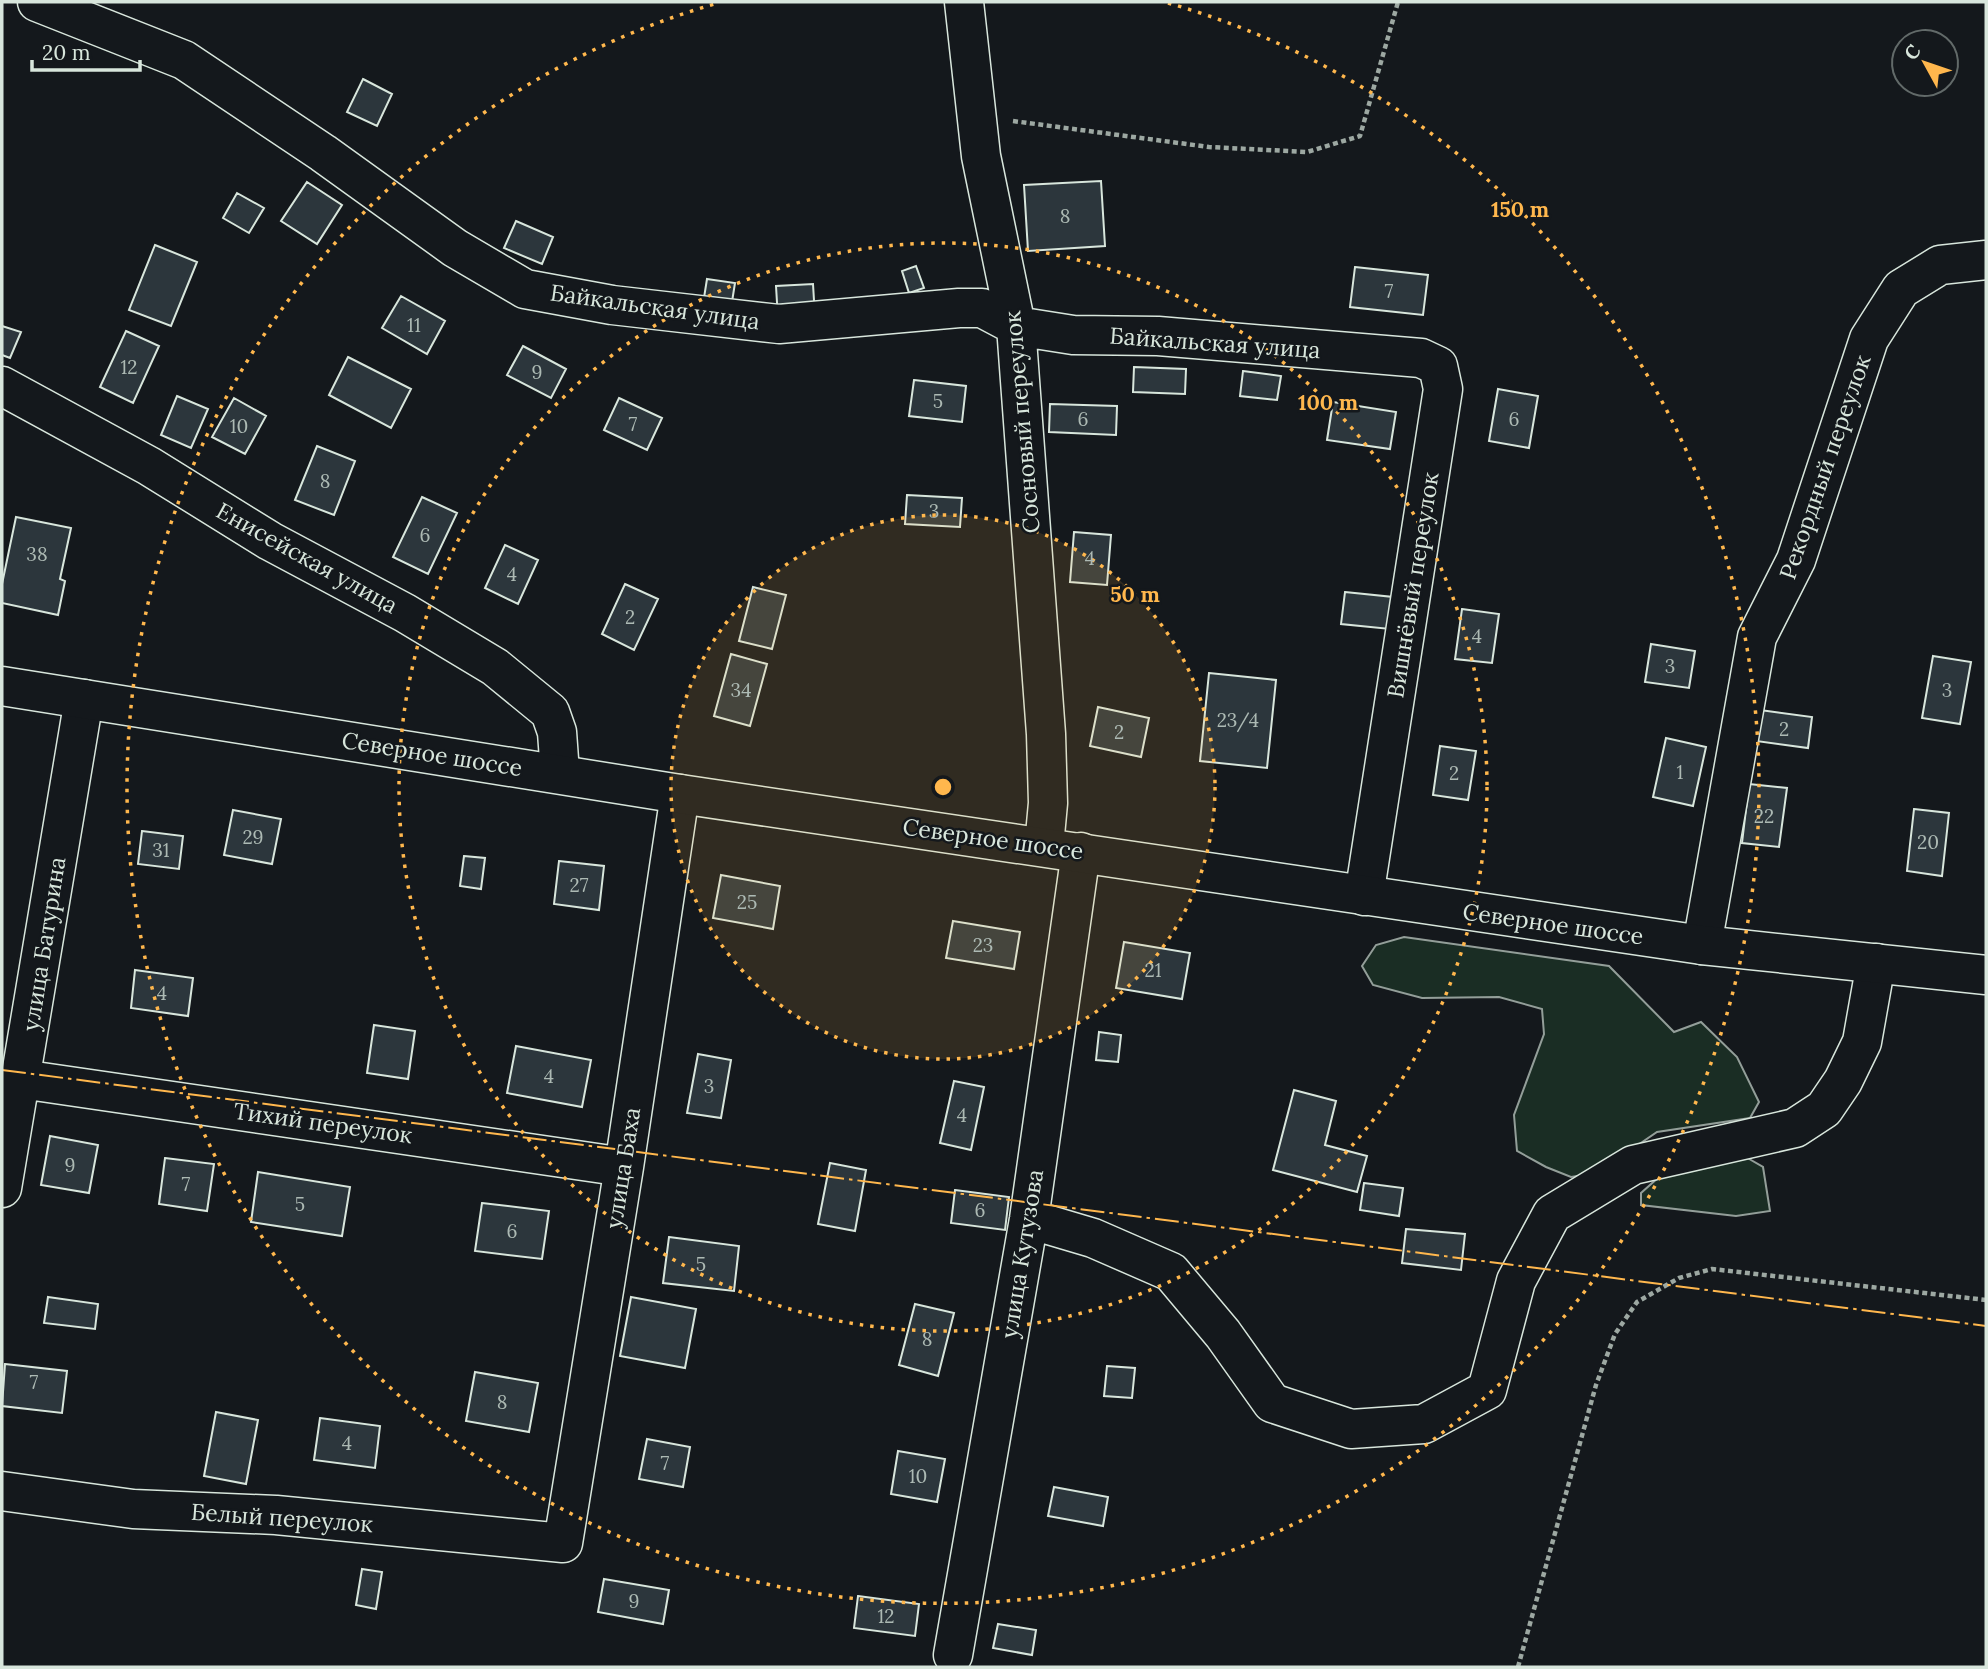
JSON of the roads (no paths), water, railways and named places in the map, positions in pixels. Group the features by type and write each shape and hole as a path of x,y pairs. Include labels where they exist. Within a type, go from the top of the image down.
{"street":[{"name":"Байкальская улица","path":"37,2 184,60 323,153 455,248 524,289 612,305 779,324 982,308 1016,326 1073,335 1158,336 1347,352"},
{"name":"Сосновый переулок","path":"964,2 981,156 1016,326 1046,733 1048,803 1044,846"},
{"name":"Рекордный переулок","path":"1702,945 1757,637 1796,560 1869,339 1901,289 1940,265 1986,260"},
{"name":"Вишнёвый переулок","path":"1347,352 1421,358 1438,366 1443,389 1364,896"},
{"name":"Енисейская улица","path":"2,386 149,466 270,541 405,613 495,667 550,712 557,732 560,773"},
{"name":"Северное шоссе","path":"2,685 680,794 1044,846 1364,896 1702,945 1986,975"},
{"name":"улица Батурина","path":"2,1188 84,699"},
{"name":"улица Баха","path":"563,1542 624,1167 680,794"},
{"name":"улица Кутузова","path":"953,1655 1029,1219 1081,852"},
{"path":"1029,1219 1093,1238 1171,1272 1223,1334 1272,1403 1351,1429 1424,1424 1487,1390 1516,1281 1552,1213 1633,1165 1795,1128 1824,1109 1843,1081 1862,1042 1876,963"},
{"name":"Тихий переулок","path":"21,1079 624,1167"},
{"name":"Белый переулок","path":"2,1491 133,1509 276,1515 563,1542"}]}
